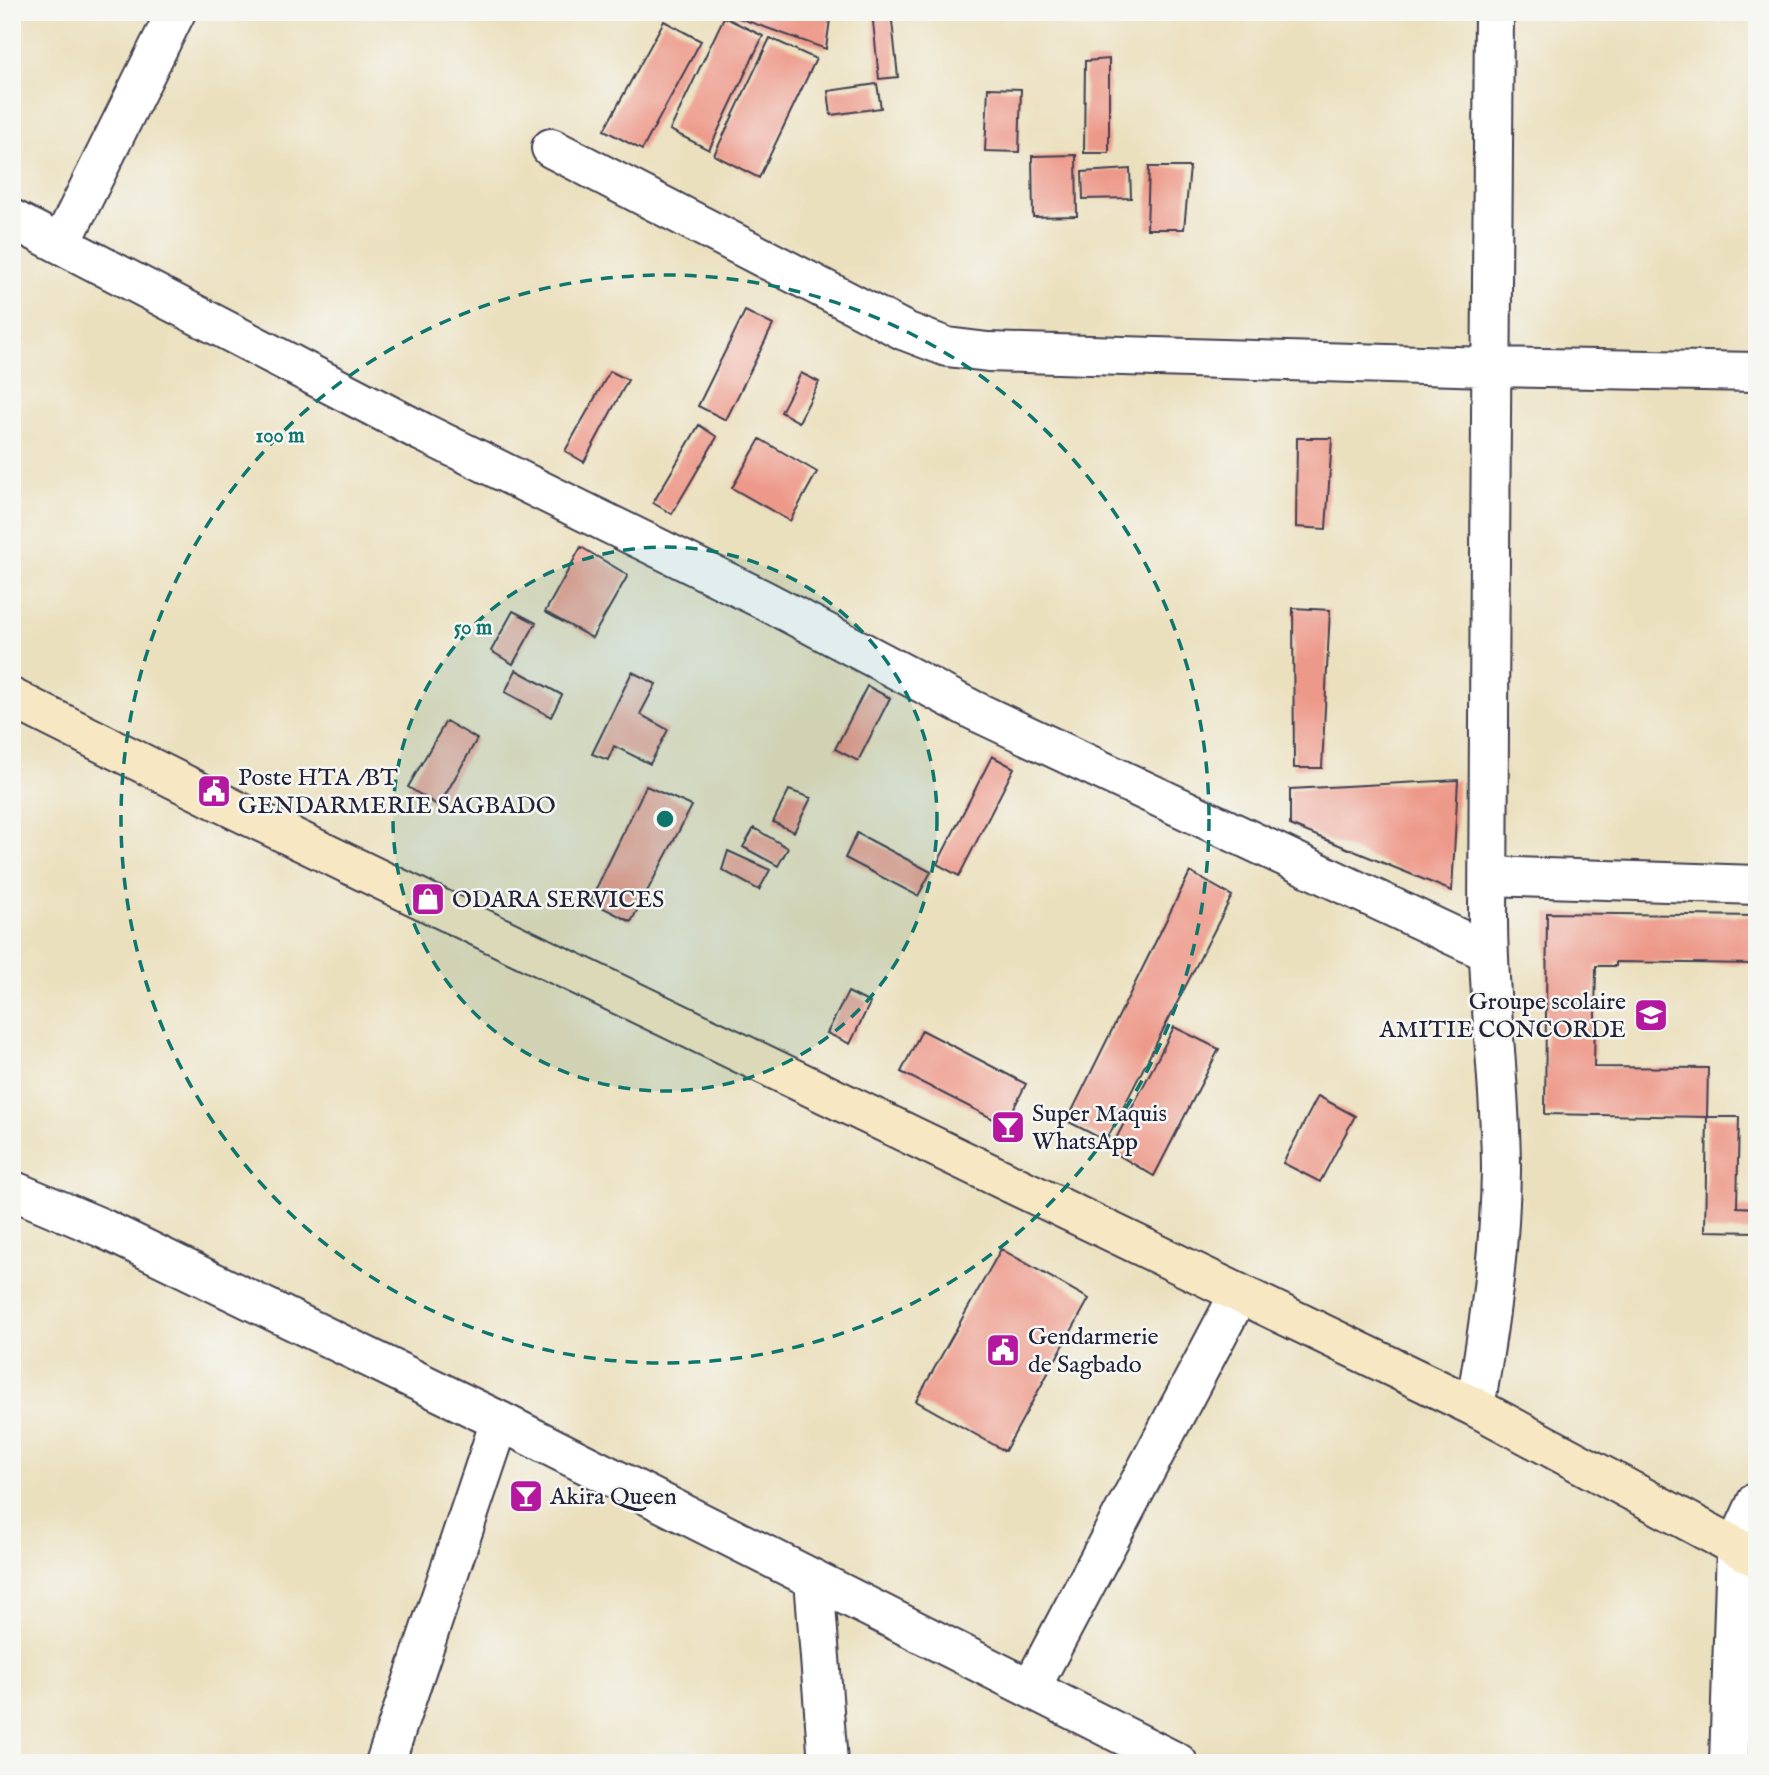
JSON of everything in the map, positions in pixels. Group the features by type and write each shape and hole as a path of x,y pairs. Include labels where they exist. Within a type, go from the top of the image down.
{"street":[{"path":"61,244 176,12"},
{"path":"1475,1407 1492,1311 1500,1217 1499,1121 1488,952 1489,368 1494,12"},
{"path":"551,148 905,331 947,347 988,352 1489,368 1757,372"},
{"path":"12,219 422,432 764,600 973,710 1488,952"},
{"path":"12,698 259,821 1475,1407 1747,1552"},
{"path":"1489,876 1757,885"},
{"path":"12,1190 102,1228 500,1421 1178,1763"},
{"path":"1031,1688 1239,1294"},
{"path":"385,1763 500,1421"},
{"path":"1729,1763 1747,1552 1757,1501"},
{"path":"814,1579 828,1763"}],"building":[{"path":"831,12 826,49 725,13"},
{"path":"872,12 891,12 898,77 879,79"},
{"path":"724,17 763,36 709,150 670,130"},
{"path":"664,21 701,41 642,150 604,130"},
{"path":"770,38 816,59 759,178 714,155"},
{"path":"1109,59 1109,153 1084,153 1085,61"},
{"path":"877,84 881,108 831,115 828,91"},
{"path":"988,88 1021,89 1019,152 985,151"},
{"path":"1076,155 1077,216 1033,217 1032,156"},
{"path":"1149,167 1190,167 1184,229 1147,229"},
{"path":"1130,169 1131,198 1083,199 1082,172"},
{"path":"745,311 773,325 726,420 698,406"},
{"path":"610,371 628,380 584,462 565,451"},
{"path":"801,373 819,382 799,422 781,412"},
{"path":"699,425 717,437 672,514 653,503"},
{"path":"1297,438 1332,438 1326,529 1296,527"},
{"path":"760,439 817,472 790,521 732,488"},
{"path":"581,547 628,575 592,638 545,612"},
{"path":"1293,608 1330,610 1322,768 1294,768"},
{"path":"513,611 536,623 513,664 491,651"},
{"path":"516,670 562,695 551,717 505,692"},
{"path":"632,672 656,684 640,714 668,730 650,764 614,746 608,760 592,754"},
{"path":"867,686 890,698 858,761 835,749"},
{"path":"446,721 477,739 439,806 408,787"},
{"path":"992,756 1014,768 959,876 937,864"},
{"path":"1458,780 1452,891 1290,825 1290,789"},
{"path":"646,786 692,806 631,922 590,901"},
{"path":"789,790 811,798 794,832 773,822"},
{"path":"754,828 788,848 778,866 743,847"},
{"path":"857,833 931,872 918,896 845,858"},
{"path":"728,851 770,870 759,890 722,870"},
{"path":"1190,872 1232,896 1106,1141 1067,1121"},
{"path":"1547,913 1757,916 1757,964 1616,962 1616,966 1596,966 1594,1067 1708,1068 1707,1117 1545,1114"},
{"path":"848,992 870,1003 850,1044 827,1033"},
{"path":"1174,1027 1219,1049 1154,1176 1110,1150"},
{"path":"922,1030 1026,1084 1005,1125 901,1072"},
{"path":"1318,1096 1355,1116 1320,1182 1283,1163"},
{"path":"1707,1117 1739,1117 1737,1207 1757,1208 1757,1232 1705,1231"},
{"name":"Gendarmerie de Sagbado","path":"1001,1249 1089,1299 1005,1451 916,1401"}],"place":[{"name":"Poste HTA /BT GENDARMERIE SAGBADO","path":"214,791"},
{"name":"ODARA SERVICES","path":"428,899"},
{"name":"Groupe scolaire AMITIE CONCORDE","path":"1651,1015"},
{"name":"Super Maquis WhatsApp","path":"1008,1127"},
{"name":"Gendarmerie de Sagbado","path":"1003,1350"},
{"name":"Akira Queen","path":"526,1496"}]}
